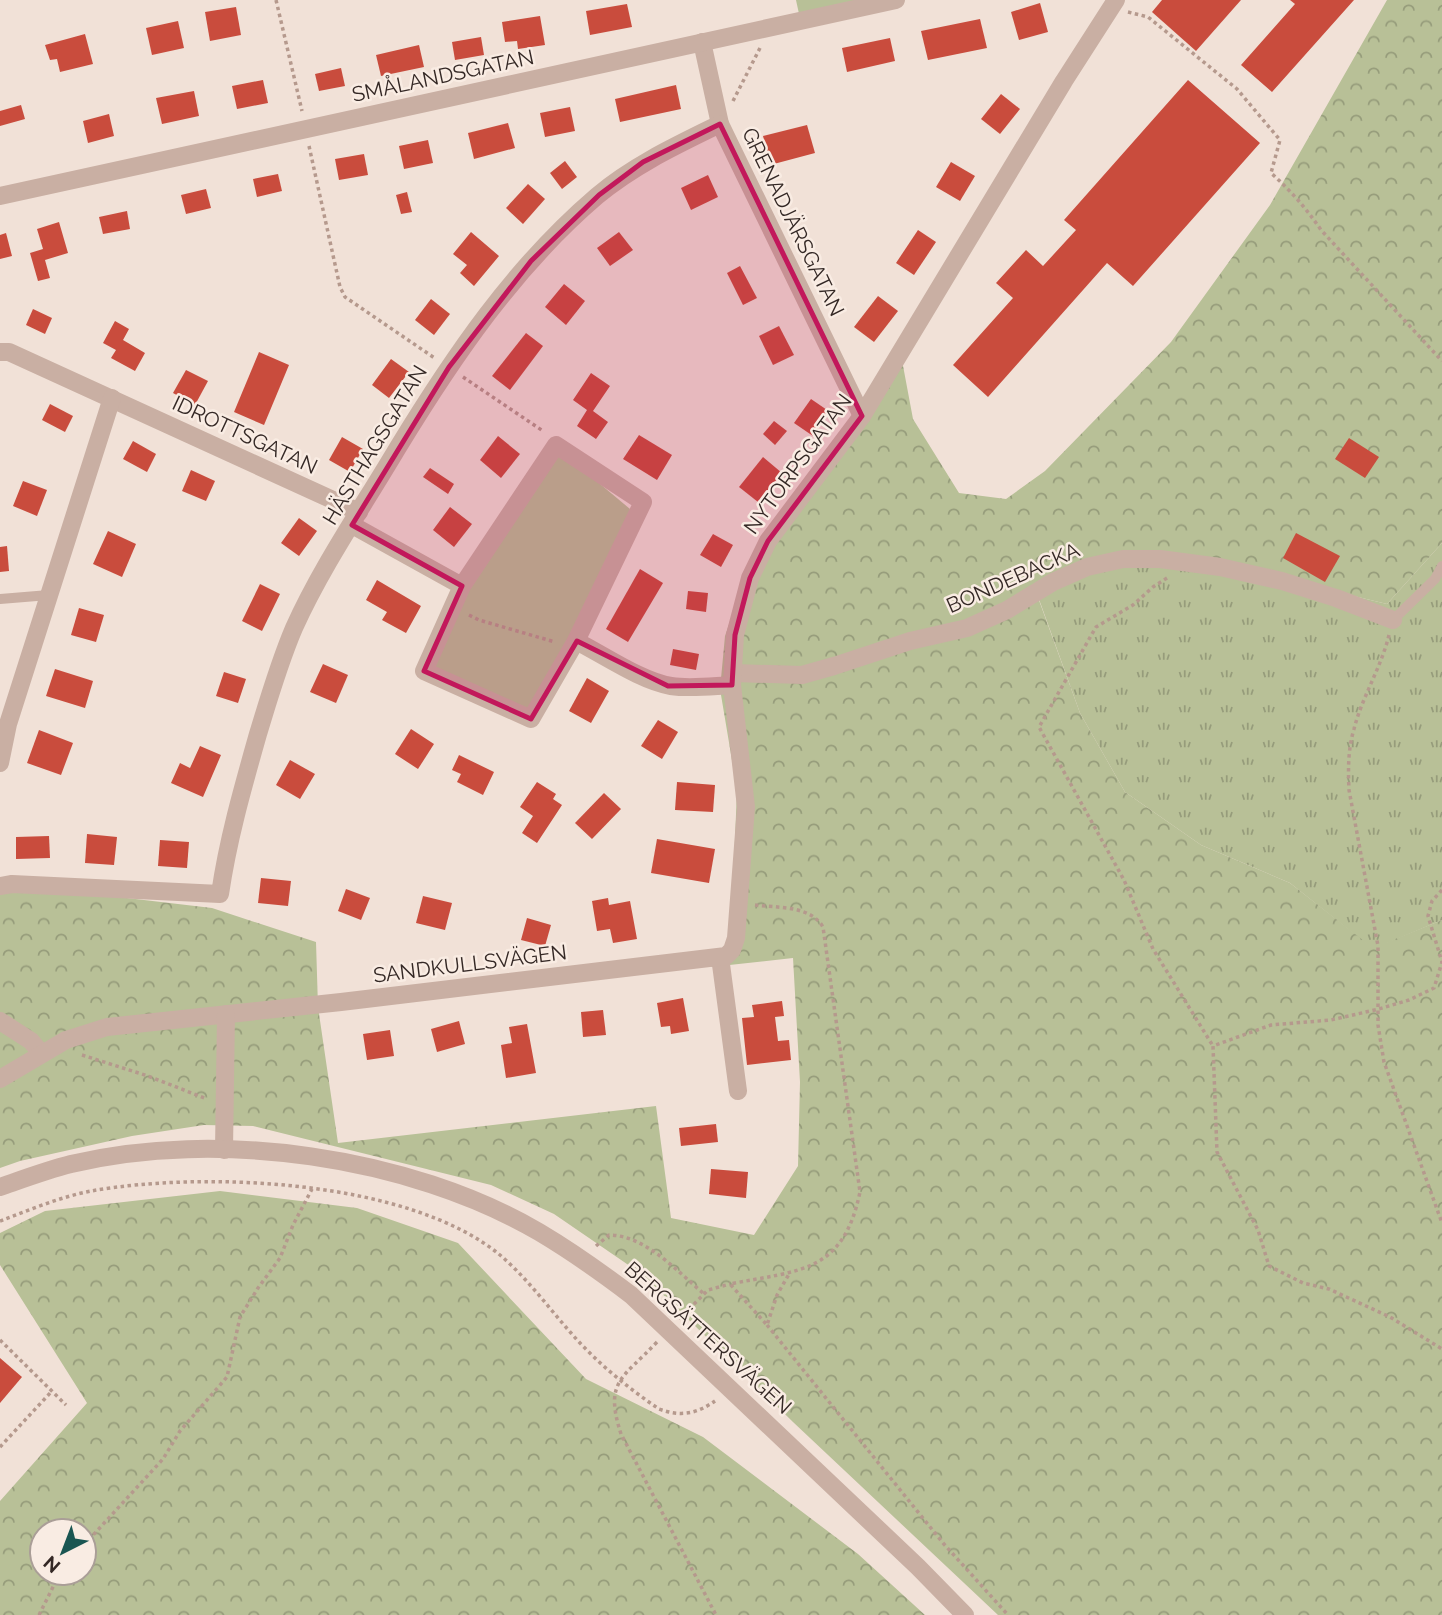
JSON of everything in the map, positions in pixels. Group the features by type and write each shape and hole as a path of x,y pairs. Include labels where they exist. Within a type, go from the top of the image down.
{"street":[{"name":"SMÅLANDSGATAN","path":"0,196 896,0"},
{"name":"NYTORPSGATAN","path":"720,957 726,956 732,950 736,938 739,905 746,807 732,679 735,635 750,578 768,541 862,416 1064,81 1115,4"},
{"name":"GRENADJÄRSGATAN","path":"702,42 720,124 862,416"},
{"name":"HÄSTHAGSGATAN","path":"0,886 220,894 227,847 238,802 275,680 294,629 314,588 449,367 499,298 563,227 598,195 643,162 720,124"},
{"name":"IDROTTSGATAN","path":"0,352 9,352 112,398 355,519 462,586"},
{"path":"0,763 8,724 112,398"},
{"path":"556,445 642,502 574,645 531,719 424,671 462,586 556,445"},
{"name":"BONDEBACKA","path":"732,679 802,675 911,641 967,628 1007,610 1053,582 1087,567 1123,559 1160,559 1220,567 1282,581 1393,620"},
{"path":"574,645 668,686 691,688 732,679"},
{"path":"0,708 8,724"},
{"path":"720,957 738,1091"},
{"name":"SANDKULLSVÄGEN","path":"0,1079 47,1050 88,1032 107,1027 720,957"},
{"path":"225,1150 226,1014"},
{"path":"0,1021 47,1050"},
{"name":"BERGSÄTTERSVÄGEN","path":"0,1186 71,1164 108,1157 225,1150 281,1152 367,1167 425,1183 486,1207 537,1231 603,1274 651,1312 909,1558 965,1615"}],"lane":[{"path":"1393,620 1438,578 1442,566"},
{"path":"0,598 49,595"}],"path":[{"path":"276,0 340,287 345,297 550,436 556,445"},
{"path":"1115,4 1148,17 1237,89 1280,139 1271,173 1300,200 1321,230 1442,361"},
{"path":"720,124 757,55 760,30"},
{"path":"1171,576 1153,587 1133,605 1096,627 1039,727 1124,880 1153,949 1213,1046 1217,1152 1258,1230 1269,1266 1303,1283 1329,1289 1390,1317 1442,1349"},
{"path":"452,606 479,620 574,645"},
{"path":"1393,620 1380,665 1354,728 1348,765 1353,820 1378,946 1380,1043 1389,1080 1442,1223"},
{"path":"1213,1046 1271,1025 1331,1020 1379,1009 1409,1000 1434,988 1442,962 1428,916 1432,901 1442,890"},
{"path":"678,1320 703,1293 716,1286 789,1274 809,1268 824,1258 846,1234 860,1192 825,936 820,921 803,911 739,905"},
{"path":"47,1050 148,1076 200,1096 225,1109"},
{"path":"0,1221 88,1192 138,1184 201,1181 292,1185 401,1207 474,1238 499,1254 523,1276 573,1335 620,1380 659,1409 670,1413 692,1413 715,1401"},
{"path":"98,1530 163,1459 180,1431 227,1377 240,1317 280,1258 312,1189"},
{"path":"596,1245 609,1236 629,1239 664,1260 703,1293"},
{"path":"767,1325 777,1295 789,1274"},
{"path":"730,1284 767,1325 943,1543 1008,1615"},
{"path":"661,1338 620,1380 613,1397 614,1411 621,1434 716,1615"},
{"path":"0,1340 66,1405"},
{"path":"0,1447 52,1391"},
{"path":"39,1615 53,1587"}],"highlighted area":[{"path":"720,124 862,416 768,541 750,578 735,635 732,685 668,686 577,641 531,719 424,671 462,586 352,525 449,367 531,261 599,195 643,162"}],"green space":[{"path":"796,0 889,0 801,23"},
{"path":"1387,0 1442,0 1442,543 1387,604 1192,557 1105,562 1036,592 1080,713 1125,792 1201,845 1290,883 1373,948 1442,920 1442,1615 998,1615 793,1422 643,1275 554,1214 491,1185 253,1126 204,1125 132,1136 0,1168 0,890 25,886 212,908 316,942 318,1007 338,1143 656,1106 671,1218 754,1235 798,1166 800,1082 793,958 711,967 731,936 737,790 720,689 725,636 748,568 901,355 913,419 959,493 1006,499 1045,471 1171,342 1270,205"},
{"path":"556,447 630,509 618,547 528,718 427,671 457,594"},
{"path":"1442,543 1442,920 1373,949 1290,883 1201,845 1125,792 1080,713 1036,591 1105,562 1192,557 1387,604"},
{"path":"220,1191 357,1208 458,1243 586,1379 703,1437 858,1554 925,1615 0,1615 0,1501 87,1403 0,1265 0,1233 45,1211"}],"building":[{"path":"1162,0 1241,0 1196,51 1152,12"},
{"path":"1290,0 1354,0 1272,92 1241,65 1295,4"},
{"path":"1040,3 1048,32 1019,40 1011,12"},
{"path":"627,4 632,27 590,35 586,11"},
{"path":"236,7 241,35 210,41 205,12"},
{"path":"540,16 545,45 518,49 517,41 505,42 502,22"},
{"path":"980,19 987,48 928,60 921,31"},
{"path":"178,21 184,48 152,55 146,28"},
{"path":"85,34 93,64 60,72 57,59 50,60 45,45"},
{"path":"481,37 484,55 455,60 452,42"},
{"path":"890,38 895,61 847,72 842,48"},
{"path":"419,45 424,67 381,76 376,55"},
{"path":"341,68 345,86 319,91 315,74"},
{"path":"263,80 268,103 237,109 232,86"},
{"path":"1188,80 1260,143 1133,286 1107,263 988,397 953,365 1013,298 996,283 1026,250 1043,266 1076,230 1064,220"},
{"path":"676,85 681,109 620,122 615,99"},
{"path":"194,91 199,116 162,124 156,98"},
{"path":"1001,94 1020,109 1000,134 981,119"},
{"path":"21,105 25,119 0,126 0,111"},
{"path":"570,107 575,131 545,137 540,113"},
{"path":"109,114 114,136 88,143 83,121"},
{"path":"508,123 515,148 474,159 468,133"},
{"path":"807,125 815,153 770,165 763,136"},
{"path":"428,140 433,163 404,169 399,146"},
{"path":"364,154 368,175 339,180 335,159"},
{"path":"565,161 577,177 562,189 550,173"},
{"path":"951,162 975,176 960,201 936,187"},
{"path":"278,174 282,191 257,197 253,179"},
{"path":"708,175 718,197 691,210 681,188"},
{"path":"528,184 545,199 523,224 506,208"},
{"path":"206,189 211,208 186,214 181,195"},
{"path":"407,192 412,212 401,214 396,195"},
{"path":"127,211 130,229 103,234 99,217"},
{"path":"59,222 68,253 45,260 50,278 38,281 30,253 43,249 37,229"},
{"path":"918,230 936,242 914,275 896,263"},
{"path":"471,232 499,256 474,286 460,273 467,265 453,254"},
{"path":"619,232 633,250 610,266 597,248"},
{"path":"6,233 12,256 0,259 0,235"},
{"path":"740,266 757,298 743,305 727,273"},
{"path":"564,284 585,301 566,325 545,307"},
{"path":"878,296 898,311 874,342 854,327"},
{"path":"431,299 450,314 434,335 415,320"},
{"path":"33,309 52,318 45,334 26,325"},
{"path":"115,321 129,329 123,340 145,353 135,371 111,358 116,350 103,343"},
{"path":"779,326 794,355 773,365 759,336"},
{"path":"526,333 543,346 510,390 492,376"},
{"path":"259,352 289,365 264,425 234,412"},
{"path":"391,359 409,372 389,398 372,385"},
{"path":"186,370 208,381 195,405 173,393"},
{"path":"591,373 610,386 593,411 608,422 596,439 577,426 587,410 573,400"},
{"path":"811,399 830,412 813,436 794,423"},
{"path":"50,404 73,416 65,432 42,420"},
{"path":"774,421 787,431 775,445 763,434"},
{"path":"639,435 672,455 657,480 623,459"},
{"path":"498,436 520,454 501,478 480,460"},
{"path":"342,437 363,449 350,472 329,460"},
{"path":"1349,438 1379,457 1365,478 1335,459"},
{"path":"133,441 156,454 147,472 123,459"},
{"path":"763,457 782,473 758,502 739,487"},
{"path":"430,468 454,484 448,494 423,477"},
{"path":"191,470 215,481 206,501 182,491"},
{"path":"23,481 47,490 37,516 13,506"},
{"path":"450,507 472,524 454,547 433,530"},
{"path":"299,518 317,531 299,556 281,543"},
{"path":"108,531 136,544 122,577 93,564"},
{"path":"1296,533 1340,556 1325,582 1283,558"},
{"path":"713,534 733,545 721,567 700,555"},
{"path":"7,546 9,571 0,572 0,547"},
{"path":"640,569 663,583 628,642 606,629"},
{"path":"377,580 421,606 406,633 382,620 387,612 366,600"},
{"path":"260,584 280,594 262,631 242,621"},
{"path":"688,591 708,593 706,612 686,609"},
{"path":"79,608 104,615 96,642 71,635"},
{"path":"673,649 699,654 696,670 670,665"},
{"path":"323,664 348,675 336,703 310,692"},
{"path":"55,669 93,681 85,708 46,696"},
{"path":"224,672 246,679 238,703 216,696"},
{"path":"587,678 609,691 591,723 569,711"},
{"path":"658,720 678,732 662,759 641,746"},
{"path":"411,729 434,744 418,769 395,754"},
{"path":"39,730 73,743 61,775 27,763"},
{"path":"200,746 221,755 203,797 171,783 180,763 190,768"},
{"path":"459,755 494,772 483,795 457,782 461,774 452,770"},
{"path":"290,760 315,774 300,799 276,785"},
{"path":"537,782 556,794 553,799 562,805 537,843 522,833 533,816 520,807"},
{"path":"677,782 715,785 713,812 675,810"},
{"path":"604,793 621,809 592,839 575,823"},
{"path":"87,834 117,837 114,865 85,863"},
{"path":"49,836 50,858 16,859 16,837"},
{"path":"657,839 715,849 709,883 651,873"},
{"path":"160,840 189,842 187,868 158,866"},
{"path":"261,878 291,881 288,906 258,903"},
{"path":"346,889 370,898 361,920 338,911"},
{"path":"423,896 452,903 445,930 416,923"},
{"path":"608,898 609,905 630,901 637,939 613,943 610,929 597,931 592,901"},
{"path":"527,918 551,925 545,946 521,940"},
{"path":"683,998 689,1031 671,1034 670,1026 661,1027 657,1003"},
{"path":"782,1001 784,1016 775,1017 778,1041 789,1040 791,1060 747,1065 742,1018 754,1017 752,1005"},
{"path":"603,1010 606,1035 583,1037 581,1012"},
{"path":"459,1021 465,1044 437,1052 431,1029"},
{"path":"527,1024 536,1073 506,1078 501,1045 512,1043 509,1027"},
{"path":"390,1030 394,1056 367,1060 363,1034"},
{"path":"716,1124 718,1142 681,1146 679,1128"},
{"path":"711,1169 748,1172 746,1198 709,1194"},
{"path":"0,1358 22,1377 0,1403"}]}
